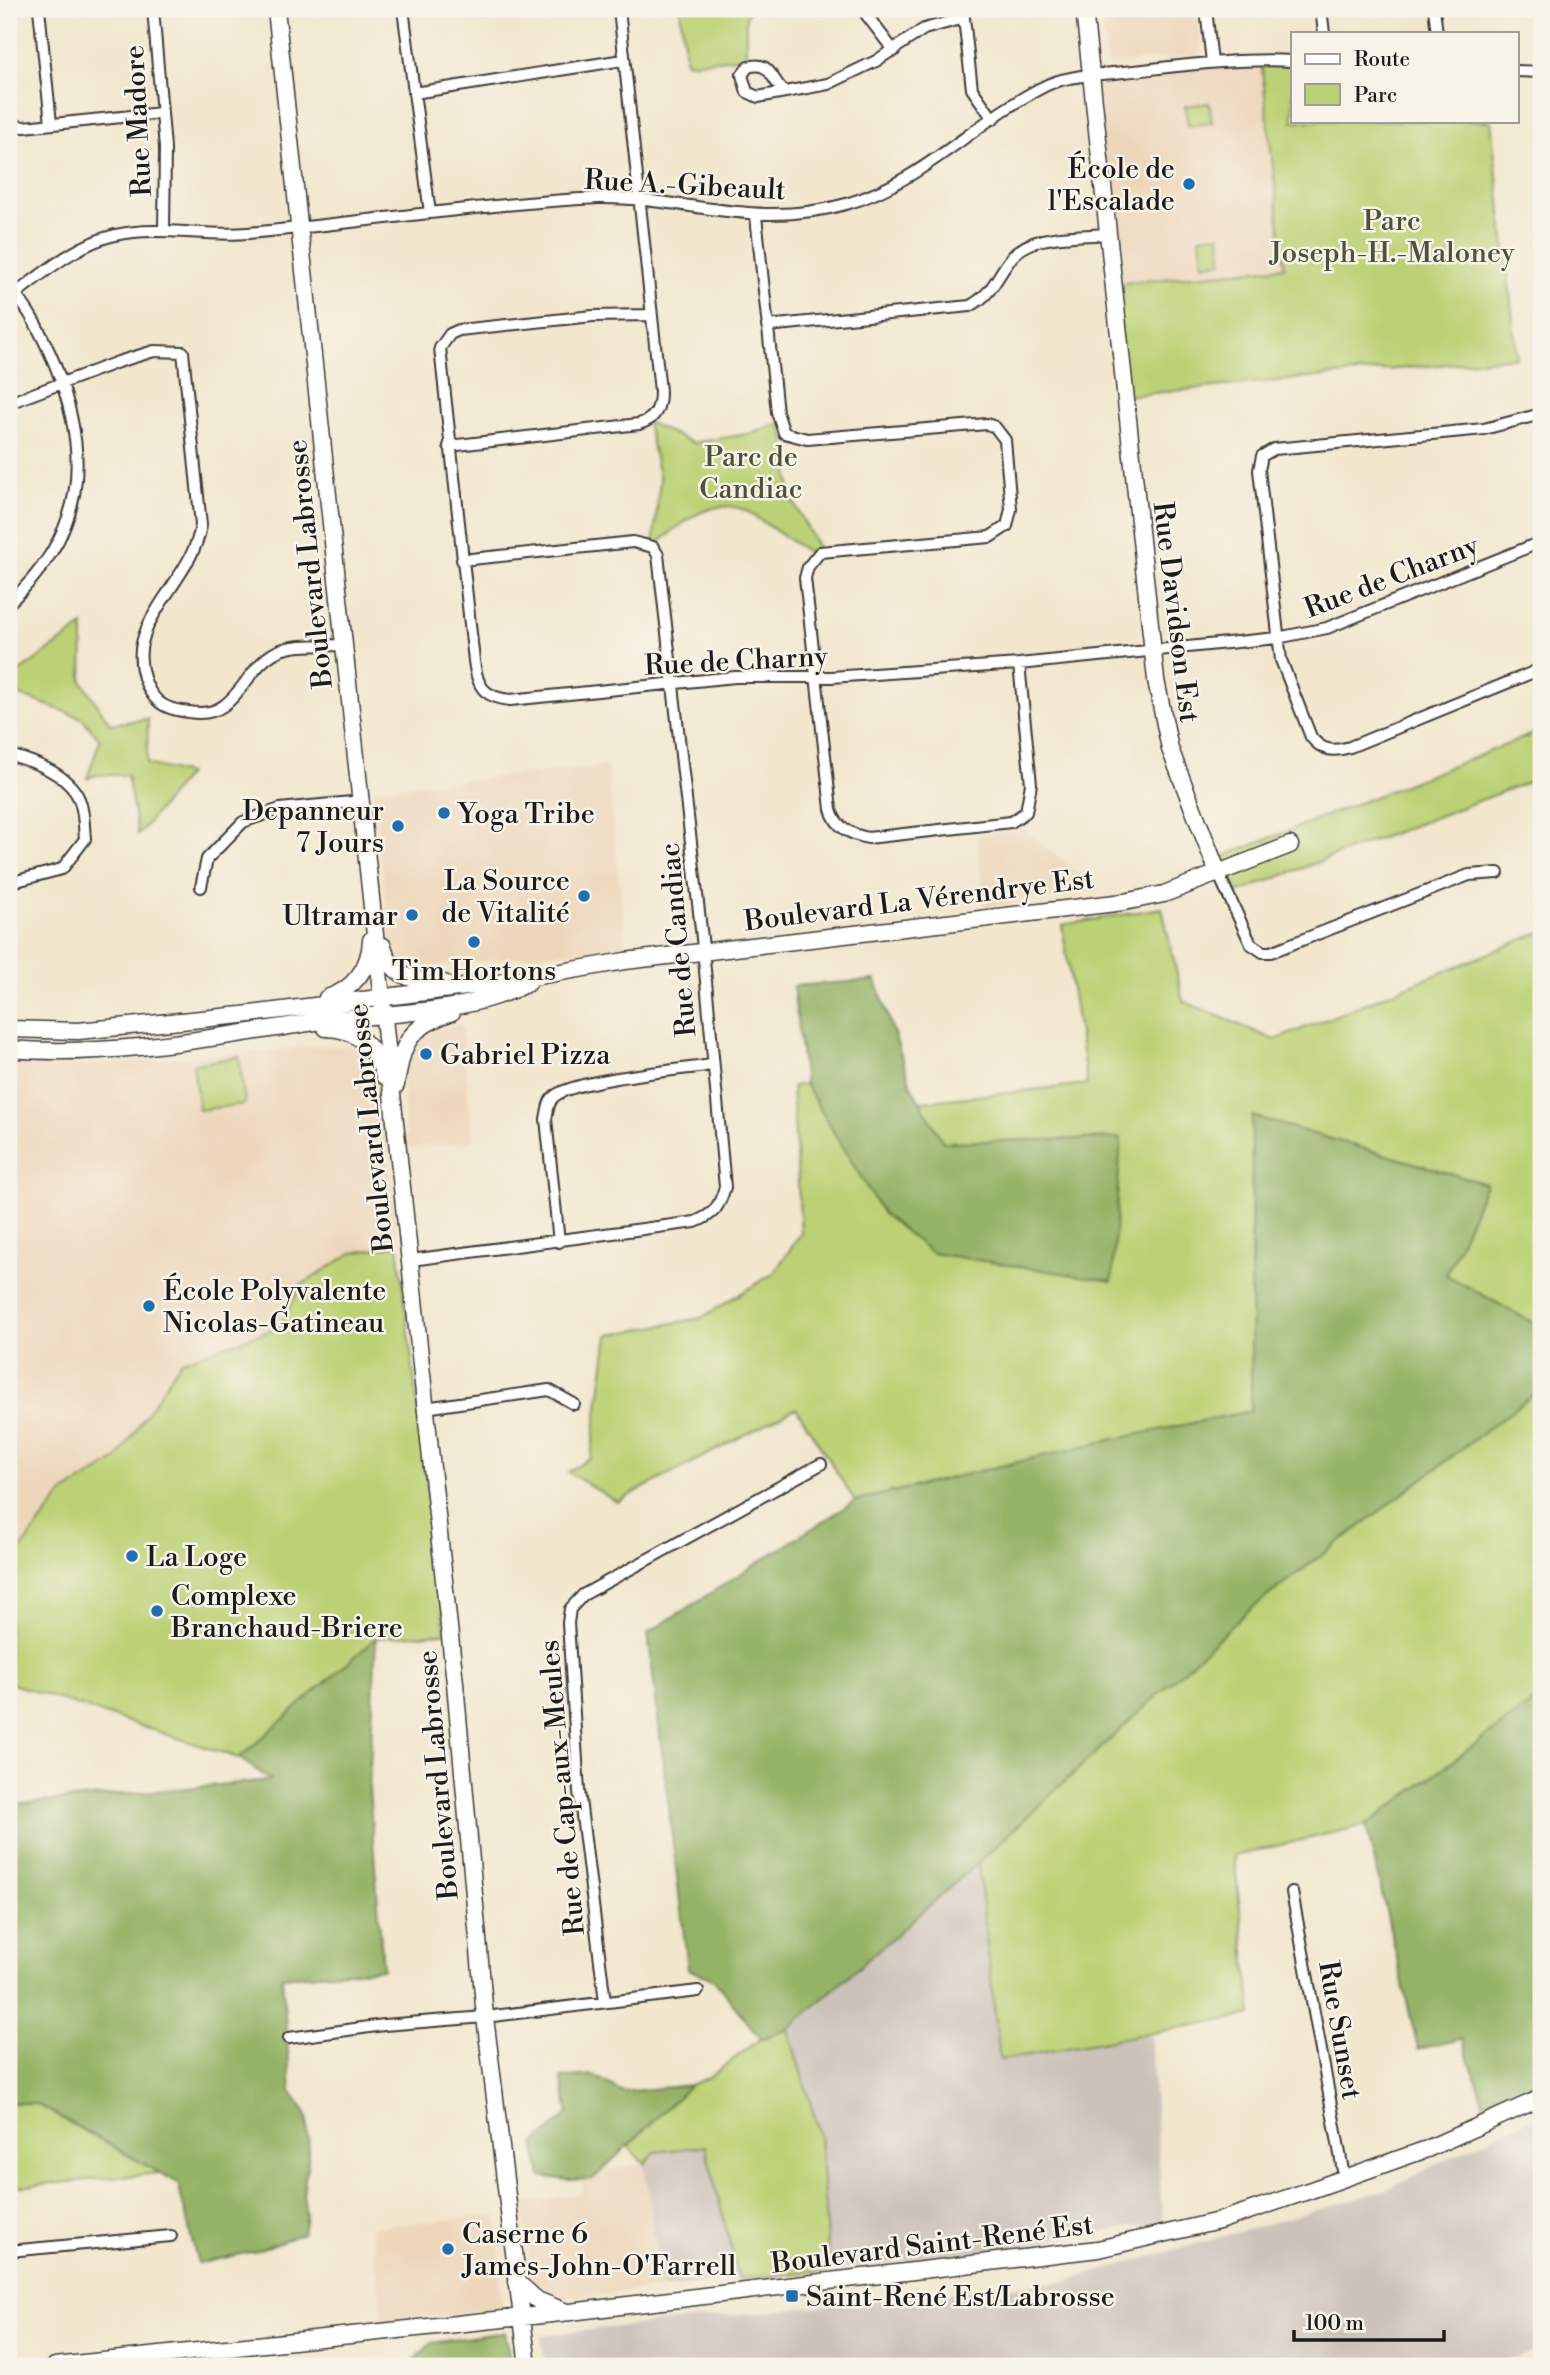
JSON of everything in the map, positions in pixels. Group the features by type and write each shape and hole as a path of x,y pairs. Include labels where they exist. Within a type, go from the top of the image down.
{"main road":[{"name":"Boulevard Labrosse","path":"275,9 411,1260 455,1683 485,2017 528,2366"},
{"name":"Rue Davidson Est","path":"1084,9 1153,653 1170,749 1218,873"},
{"name":"Boulevard La Vérendrye Est","path":"9,1049 119,1048 288,1028 384,1015 476,994 546,974 703,951 1124,902 1164,894 1290,845"},
{"path":"372,906 384,953 396,971 410,979 476,994"},
{"path":"297,1006 340,994 357,979 371,947 372,906"},
{"name":"Boulevard La Vérendrye Est","path":"9,1029 78,1031 382,997 476,994"},
{"path":"393,1108 401,1056 410,1037 428,1022 476,994"},
{"path":"288,1028 333,1028 362,1039 381,1063 393,1108"},
{"name":"Boulevard Saint-René Est","path":"55,2366 570,2312 1098,2249 1219,2221 1427,2149 1541,2098"},
{"path":"517,2282 547,2306 570,2312"}],"street":[{"path":"39,9 51,123"},
{"name":"Rue Madore","path":"153,9 165,148 164,230"},
{"path":"403,9 430,213"},
{"path":"450,446 647,422 654,416 660,401 641,199 619,9"},
{"path":"862,9 894,51"},
{"path":"1206,9 1212,62"},
{"path":"1321,9 1324,32"},
{"path":"1434,9 1437,32"},
{"path":"785,92 828,84 894,51 924,29 963,13 972,89 993,119"},
{"path":"414,93 623,60"},
{"name":"Rue A.-Gibeault","path":"12,291 91,243 117,235 164,230 229,235 576,199 641,199 756,216 822,210 868,197 926,166 1051,83 1212,62 1291,61"},
{"path":"1518,71 1541,72"},
{"path":"9,124 24,127 161,113"},
{"path":"756,216 777,412 784,433 807,439 977,424 995,427 1001,433 1006,447 1011,519 1000,533 990,537 820,552 815,557 806,579 833,818 853,835 868,838 1011,822 1027,811 1031,784 1019,664"},
{"path":"767,327 970,306 990,293 1009,261 1027,245 1108,234"},
{"path":"9,603 47,562 60,540 73,508 78,454 62,385 46,343 12,291"},
{"name":"Rue de Charny","path":"650,314 459,330 450,334 440,348 439,359 476,679 488,695 510,700 735,677 815,677 1019,664 1153,653 1277,638 1327,628 1541,542"},
{"path":"9,403 118,362 154,352 183,352 201,525 195,549 146,632 141,649 145,681 159,703 196,713 215,712 234,697 266,658 279,650 344,645"},
{"path":"1541,414 1484,429 1274,449 1262,456 1259,470 1280,660 1316,744 1331,751 1350,747 1541,669"},
{"name":"Rue de Candiac","path":"411,1260 695,1222 716,1211 725,1187 703,951 662,572 653,547 633,542 462,560"},
{"path":"9,755 37,762 75,793 81,802 85,839 62,869 9,883"},
{"path":"201,887 207,859 243,822 280,809 362,801"},
{"name":"Rue Davidson Est","path":"1218,873 1251,944 1263,952 1271,952 1469,875 1499,873"},
{"path":"559,1242 546,1119 549,1103 554,1096 583,1085 712,1065"},
{"path":"425,1408 549,1390 574,1404"},
{"name":"Rue de Cap-aux-Meules","path":"606,2002 579,1791 570,1609 583,1595 821,1464"},
{"name":"Rue Sunset","path":"1292,1892 1344,2176"},
{"path":"289,2038 384,2025 485,2017 698,1992"},
{"path":"9,2251 172,2236"}],"shaded area":[{"path":"1100,9 1197,9 1201,48 1196,55 1107,64"},
{"name":"École de l'Escalade","path":"1261,59 1284,267 1113,284 1092,76"},
{"path":"607,766 626,945 411,969 394,953 387,918 373,789"},
{"path":"1023,828 1099,890 985,907 977,836"},
{"path":"461,1023 473,1141 407,1148 401,1060 423,1034"},
{"name":"École Polyvalente Nicolas-Gatineau","path":"322,1046 355,1047 367,1054 377,1065 398,1245 352,1253 300,1286 280,1327 181,1361 117,1459 63,1493 9,1565 9,1062 80,1066"},
{"path":"978,1863 1000,2060 1150,2035 1163,2222 972,2253 829,2270 820,2135 788,2029"},
{"path":"1541,2113 1541,2350 1488,2366 545,2366 541,2335 1065,2281 1383,2191"},
{"path":"705,2146 739,2279 662,2288 644,2164 655,2152"},
{"path":"644,2164 662,2288 535,2302 522,2204 583,2193 581,2173"},
{"path":"497,2215 502,2308 383,2322 371,2227"}],"green space":[{"path":"680,9 752,9 746,16 746,57 686,63"},
{"name":"Parc Joseph-H.-Maloney","path":"1261,59 1291,61 1291,122 1491,122 1517,357 1125,396 1113,284 1284,267"},
{"path":"1209,103 1212,123 1188,126 1185,106"},
{"path":"1220,235 1222,262 1203,264 1200,237"},
{"name":"Parc de Candiac","path":"647,422 693,443 753,433 779,423 784,433 791,497 820,552 815,557 745,510 732,507 719,507 695,515 653,547 660,480"},
{"path":"15,462 17,473 9,505 9,464"},
{"path":"83,626 82,681 110,724 148,719 147,764 188,774 138,835 127,775 96,775 87,779 100,740 82,718 9,691 9,679"},
{"path":"1541,731 1541,777 1237,893 1224,856"},
{"path":"1162,908 1183,1001 1275,1040 1541,932 1541,1327 1446,1275 1486,1184 1252,1116 1251,1411 1101,1442 855,1501 796,1408 617,1502 568,1472 591,1458 608,1335 701,1318 774,1273 801,1233 792,1086 805,1084 883,1214 1121,1139 943,1142 920,1102 1087,1084 1062,925"},
{"path":"876,980 912,1088 943,1142 1121,1138 1112,1281 932,1253 883,1214 805,1084 793,986"},
{"path":"239,1057 245,1104 199,1110 193,1064"},
{"path":"1252,1116 1486,1184 1446,1275 1541,1327 1541,1389 1244,1614 978,1863 788,2029 761,2039 713,1979 688,1969 648,1633 855,1501 1101,1442 1251,1411"},
{"path":"398,1245 445,1633 376,1638 239,1758 9,1683 9,1565 63,1493 117,1459 181,1361 280,1327 300,1286 352,1253"},
{"path":"1541,1389 1541,1696 1366,1825 1234,1856 1252,2015 1000,2060 978,1863 1244,1614"},
{"path":"376,1638 369,1789 383,1969 282,1977 291,2090 307,2116 309,2153 303,2194 306,2216 303,2233 259,2250 198,2264 178,2183 37,2104 9,2102 9,1805 271,1780 239,1758"},
{"path":"1541,1696 1541,2079 1487,2112 1462,2039 1418,2049 1366,1825"},
{"path":"788,2029 820,2135 829,2270 739,2279 705,2146 655,2152 644,2164 628,2146 690,2085 708,2078 761,2039"},
{"path":"593,2075 623,2092 690,2085 593,2179 568,2180 541,2176 534,2144 569,2113 561,2078"},
{"path":"9,2102 36,2104 159,2173 9,2188"},
{"path":"505,2332 511,2366 409,2366 431,2343"}],"place":[{"name":"École de l'Escalade","path":"1189,184"},
{"name":"Yoga Tribe","path":"444,813"},
{"name":"Depanneur 7 Jours","path":"398,826"},
{"name":"La Source de Vitalité","path":"584,896"},
{"name":"Ultramar","path":"412,915"},
{"name":"Tim Hortons","path":"474,942"},
{"name":"Gabriel Pizza","path":"426,1054"},
{"name":"École Polyvalente Nicolas-Gatineau","path":"149,1306"},
{"name":"La Loge","path":"132,1556"},
{"name":"Complexe Branchaud-Briere","path":"157,1611"},
{"name":"Caserne 6 James-John-O'Farrell","path":"448,2249"},
{"name":"Saint-René Est/Labrosse","path":"792,2296"}]}
